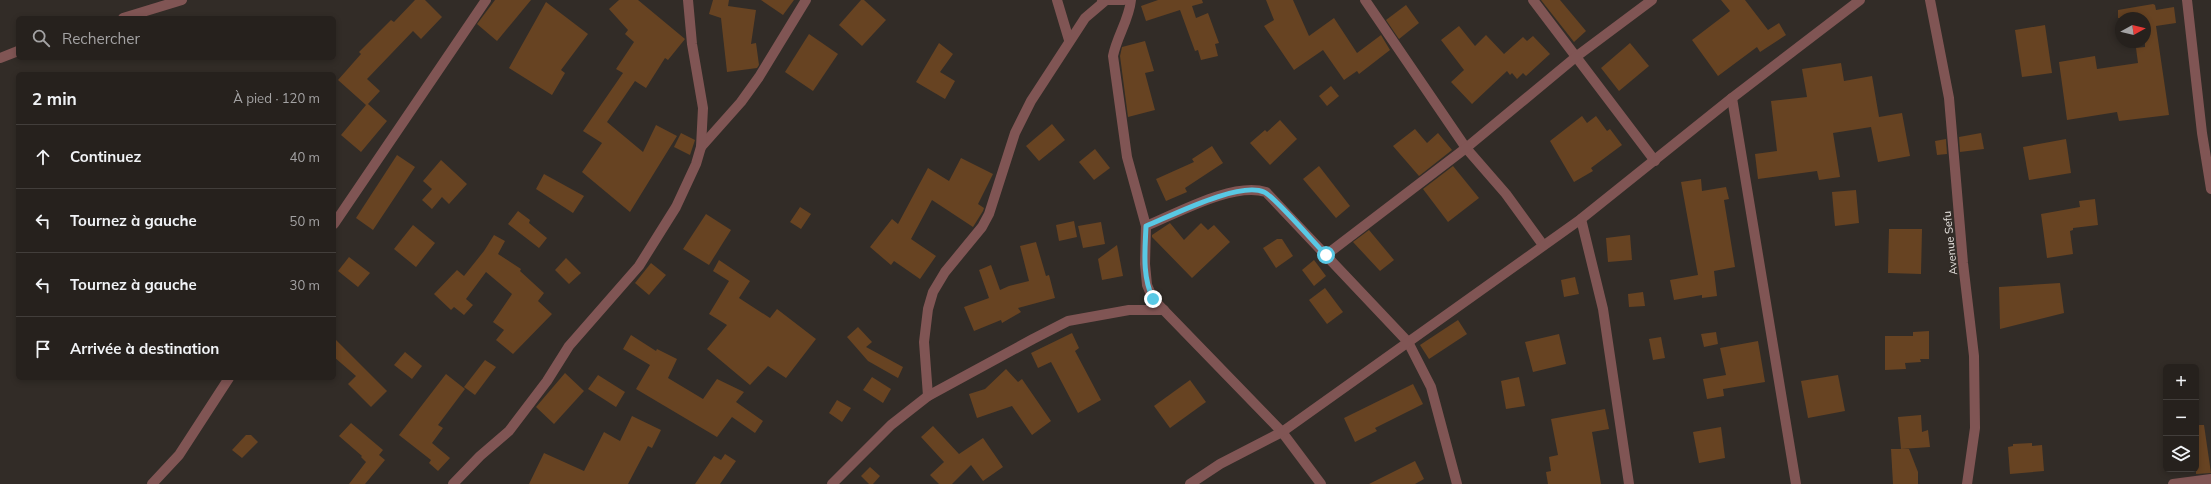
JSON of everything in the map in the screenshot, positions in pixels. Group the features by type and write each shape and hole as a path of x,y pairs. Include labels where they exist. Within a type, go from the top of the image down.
{"street":[{"path":"336,221 486,0"},
{"path":"453,484 480,456 509,431 547,381 569,346 639,266 676,207 696,164 701,147 703,108 692,44 688,0"},
{"path":"701,147 741,102 759,77 806,0"},
{"path":"1057,0 1069,40"},
{"path":"928,396 924,342 933,292 945,272 982,227 989,214 1015,133 1031,100 1069,40 1084,18 1104,1 1124,0"},
{"path":"1132,0 1126,21 1116,40 1112,56 1127,157 1146,226 1145,264 1147,285 1153,299 1282,432 1317,483"},
{"path":"1365,0 1466,148 1506,194 1543,245"},
{"path":"1533,0 1577,56 1655,161"},
{"path":"1326,255 1466,148 1577,56 1652,0"},
{"path":"1190,484 1220,464 1282,432 1581,219 1732,98 1860,0"},
{"name":"Avenue Sefu","path":"1930,0 1948,98 1963,263 1974,356 1975,428 1967,484"},
{"path":"2187,0 2202,132 2211,189"},
{"path":"129,16 177,1"},
{"path":"0,58 16,52"},
{"path":"1732,98 1796,484"},
{"path":"1146,226 1217,196 1247,190 1266,192 1408,342 1431,387 1457,484"},
{"path":"1581,219 1603,310 1629,484"},
{"path":"832,484 891,424 928,396 1068,321 1129,310 1164,310"},
{"path":"152,484 179,455 228,380"},
{"path":"2173,484 2211,479"}],"building":[{"path":"415,0 425,0 442,17 421,39 413,31 367,79 380,91 368,104 387,121 361,152 341,135 366,105 338,80 361,54 359,52 391,20 394,22"},
{"path":"495,0 531,0 497,41 477,24"},
{"path":"619,0 638,0 685,39 668,60 665,58 646,88 635,81 607,122 643,152 656,125 677,136 630,212 582,172 602,143 583,131 623,73 616,69 634,42 625,34 628,30 609,9"},
{"path":"713,0 729,0 728,6 756,10 751,44 756,43 759,65 757,68 727,72 721,18 709,14"},
{"path":"761,0 794,0 783,15"},
{"path":"861,0 864,0 886,20 862,46 839,25"},
{"path":"1158,0 1202,0 1203,3 1192,6 1196,18 1208,13 1219,43 1215,44 1218,56 1201,60 1198,50 1195,51 1180,10 1146,21 1141,6"},
{"path":"1266,0 1293,0 1309,36 1334,18 1357,53 1381,35 1390,50 1359,74 1357,71 1344,80 1323,50 1294,70 1264,26 1274,20"},
{"path":"1541,0 1560,0 1586,31 1574,42"},
{"path":"1721,0 1745,0 1768,30 1779,23 1786,35 1760,52 1757,47 1718,76 1692,40 1730,11"},
{"path":"546,2 588,34 561,70 565,73 552,95 509,68"},
{"path":"2153,4 2155,5 2156,10 2174,7 2176,23 2156,26 2169,115 2119,121 2117,112 2067,120 2059,62 2095,56 2097,69 2138,63 2136,48 2151,48 2151,12 2118,12 2118,10"},
{"path":"1406,5 1419,23 1399,39 1386,20"},
{"path":"2045,25 2052,73 2022,77 2015,30"},
{"path":"1459,26 1475,46 1486,35 1504,54 1523,37 1527,41 1533,36 1550,54 1526,76 1523,73 1517,79 1512,73 1510,75 1507,71 1472,104 1451,82 1464,70 1441,40"},
{"path":"809,34 838,54 813,91 785,72"},
{"path":"1145,41 1154,71 1145,73 1155,110 1128,117 1120,56 1122,47"},
{"path":"939,43 953,54 940,72 955,81 945,99 916,82"},
{"path":"1630,43 1649,66 1619,91 1601,68"},
{"path":"1841,63 1844,81 1872,76 1879,117 1902,113 1910,156 1878,162 1871,127 1833,133 1840,177 1819,180 1817,171 1758,179 1755,154 1777,151 1771,101 1807,97 1802,69"},
{"path":"1331,86 1339,96 1327,106 1319,96"},
{"path":"1582,116 1587,123 1596,116 1607,131 1610,129 1622,145 1591,168 1593,171 1574,182 1550,141"},
{"path":"1280,120 1297,139 1270,165 1250,143 1265,130 1267,132"},
{"path":"1052,124 1065,140 1039,161 1026,146"},
{"path":"1415,129 1427,143 1438,133 1452,150 1419,176 1393,146"},
{"path":"681,133 695,140 690,155 674,147"},
{"path":"1981,133 1984,149 1960,152 1959,137"},
{"path":"1946,139 1947,154 1937,155 1935,141"},
{"path":"2066,139 2071,173 2029,180 2023,147"},
{"path":"1212,146 1223,163 1185,188 1187,192 1166,201 1156,179 1194,162 1192,159"},
{"path":"1095,149 1110,168 1094,180 1079,162"},
{"path":"397,155 415,167 373,230 356,218"},
{"path":"961,158 993,174 978,204 984,208 983,211 973,227 932,200 911,239 936,256 920,279 894,261 891,265 870,247 892,219 898,224 928,168 949,181"},
{"path":"441,160 467,184 449,204 442,197 432,209 422,200 432,189 423,181"},
{"path":"1319,166 1350,206 1336,218 1303,179"},
{"path":"1453,166 1479,198 1448,222 1423,189"},
{"path":"544,174 584,196 573,213 536,189"},
{"path":"1701,179 1702,191 1726,187 1729,199 1724,200 1735,267 1714,271 1717,296 1702,298 1702,295 1674,300 1670,280 1698,275 1681,182"},
{"path":"1856,190 1859,223 1835,226 1832,192"},
{"path":"2095,199 2098,225 2073,228 2073,230 2070,231 2073,254 2047,258 2041,214 2080,207 2079,201"},
{"path":"800,207 811,214 801,229 790,222"},
{"path":"518,211 530,220 529,223 547,238 539,248 508,224"},
{"path":"706,214 731,230 709,265 683,249"},
{"path":"1074,221 1077,237 1059,241 1056,225"},
{"path":"1101,222 1105,244 1083,248 1078,226"},
{"path":"1170,223 1184,240 1201,223 1208,230 1214,225 1230,242 1192,278 1152,237 1152,235"},
{"path":"413,225 435,243 416,267 394,249"},
{"path":"1889,229 1922,229 1921,274 1888,273"},
{"path":"1369,230 1394,260 1380,271 1353,242"},
{"path":"494,235 505,241 498,254 521,269 520,271 544,293 538,301 552,314 513,354 496,340 504,330 493,322 512,294 486,272 466,299 473,305 464,315 454,307 451,310 434,294 457,270 464,276 484,251"},
{"path":"1630,235 1632,260 1608,262 1606,238"},
{"path":"1277,239 1282,239 1293,256 1276,268 1263,248"},
{"path":"1036,242 1046,276 1049,275 1055,298 1018,308 1021,312 1002,323 1001,320 974,331 964,307 989,298 979,270 991,265 1000,290 1029,281 1020,246"},
{"path":"1117,245 1123,276 1102,280 1098,259"},
{"path":"349,257 370,273 358,287 338,271"},
{"path":"566,258 581,273 569,284 555,270"},
{"path":"719,260 750,281 739,298 770,318 777,309 816,339 786,378 768,366 750,385 707,349 727,325 709,314 729,281 713,271"},
{"path":"1314,260 1326,276 1314,286 1302,270"},
{"path":"651,263 666,275 649,295 635,283"},
{"path":"1575,277 1579,294 1564,297 1561,280"},
{"path":"2060,283 2064,313 2000,329 1999,287"},
{"path":"1325,288 1343,312 1327,324 1309,300"},
{"path":"1643,292 1645,306 1629,307 1628,294"},
{"path":"1458,320 1467,334 1429,359 1420,345"},
{"path":"858,327 872,342 866,347 903,367 898,378 868,361 847,337"},
{"path":"1929,331 1929,359 1920,359 1921,362 1905,363 1906,369 1885,370 1885,336 1913,336 1913,332"},
{"path":"1716,332 1718,344 1704,347 1701,334"},
{"path":"1072,333 1079,348 1075,351 1101,400 1078,413 1051,362 1038,368 1031,353"},
{"path":"1559,334 1566,364 1533,372 1525,342"},
{"path":"631,335 656,351 657,349 677,359 668,378 703,399 717,379 744,392 736,402 763,421 755,433 732,417 717,437 636,389 650,365 623,349"},
{"path":"1661,337 1665,358 1653,360 1649,339"},
{"path":"336,340 387,391 371,407 348,384 356,376 336,359"},
{"path":"1758,341 1765,382 1723,389 1724,396 1707,399 1703,379 1726,375 1720,348"},
{"path":"405,352 422,366 412,379 394,365"},
{"path":"485,360 496,367 475,395 464,387"},
{"path":"1006,369 1018,382 1022,379 1051,421 1032,435 1012,406 977,418 969,394 985,389"},
{"path":"565,373 584,391 554,424 536,407"},
{"path":"446,374 465,389 438,425 443,428 432,443 450,458 438,471 429,463 431,460 399,435"},
{"path":"598,375 625,392 616,407 588,389"},
{"path":"1838,375 1845,411 1808,418 1801,381"},
{"path":"872,377 891,389 883,403 863,390"},
{"path":"1519,377 1525,406 1506,409 1501,381"},
{"path":"1190,380 1206,402 1170,428 1154,406"},
{"path":"1413,384 1423,404 1375,428 1377,431 1355,442 1344,418"},
{"path":"837,400 851,408 842,422 829,413"},
{"path":"1605,409 1609,429 1592,432 1601,484 1548,484 1546,472 1551,471 1549,457 1558,455 1551,419"},
{"path":"1921,415 1922,432 1928,430 1930,447 1901,449 1898,417"},
{"path":"632,416 661,430 652,448 648,446 628,484 529,484 544,453 584,471 604,432 620,441"},
{"path":"351,423 383,450 379,455 385,460 365,484 349,484 366,462 361,457 362,456 339,436"},
{"path":"2199,425 2204,425 2211,473 2196,474 2196,472 2199,472"},
{"path":"933,426 959,454 983,438 1003,467 983,481 971,465 952,484 939,484 930,475 944,462 921,437"},
{"path":"1721,427 1725,458 1699,463 1693,432"},
{"path":"246,435 251,435 258,442 242,458 232,450"},
{"path":"2032,443 2032,446 2042,445 2044,471 2010,474 2008,447 2013,446 2013,444"},
{"path":"1891,449 1909,449 1918,472 1918,484 1893,484"},
{"path":"725,454 736,461 720,484 695,484 714,456 721,460"},
{"path":"1415,461 1424,479 1415,484 1369,484"},
{"path":"870,467 880,476 873,484 869,484 861,476"}],"route":[{"path":"1153,299 1147,285 1145,264 1146,226 1217,196 1247,190 1266,192 1326,255"}]}
